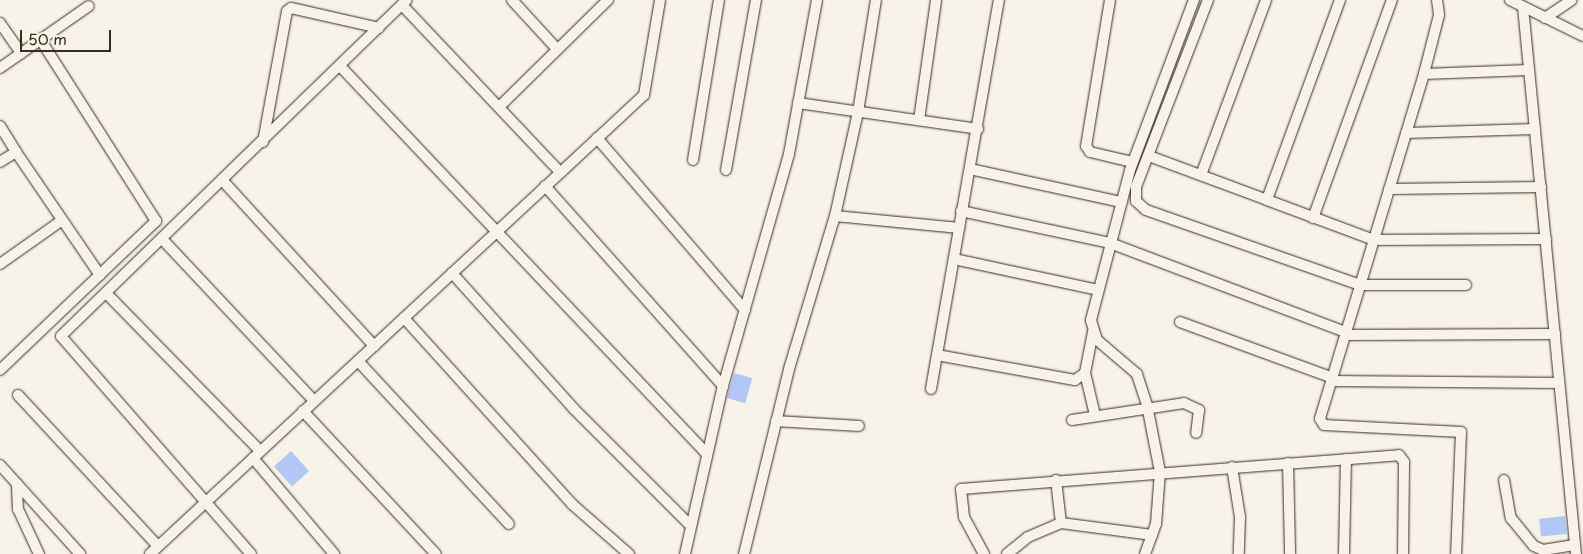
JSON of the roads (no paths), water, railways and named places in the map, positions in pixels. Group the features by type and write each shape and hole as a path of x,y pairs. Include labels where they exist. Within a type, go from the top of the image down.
{"street":[{"path":"512,0 557,49"},
{"path":"499,107 608,0"},
{"path":"150,554 644,95 660,0"},
{"path":"693,160 719,0"},
{"path":"726,170 756,0"},
{"path":"686,554 690,525 723,386 789,154 817,0"},
{"path":"744,554 776,421 834,216 858,112 876,0"},
{"path":"919,120 936,0"},
{"path":"931,389 961,211 978,129 999,0"},
{"path":"1110,0 1086,146 1090,152 1132,162"},
{"path":"1095,415 1085,373 1093,332 1098,290 1132,162 1194,0"},
{"path":"1208,0 1136,187 1136,201 1146,210 1360,285 1466,285"},
{"path":"1201,175 1266,0"},
{"path":"1267,200 1340,0"},
{"path":"1313,218 1392,0"},
{"path":"1436,0 1439,14 1424,74 1332,379 1322,425 1458,430 1464,435 1456,554"},
{"path":"1510,0 1583,36"},
{"path":"1545,18 1572,0"},
{"path":"252,554 62,341 63,332 163,240 404,2 560,172"},
{"path":"0,68 89,6"},
{"path":"1504,480 1511,518 1534,546 1542,550 1575,550 1523,7"},
{"path":"263,142 286,11 378,28"},
{"path":"0,23 20,53"},
{"path":"0,370 153,227 156,217 40,39"},
{"path":"340,66 498,230 706,453"},
{"path":"1424,74 1530,70"},
{"path":"798,103 978,129"},
{"path":"0,126 61,221 100,275"},
{"path":"1406,133 1535,129"},
{"path":"597,138 745,310"},
{"path":"0,162 16,152"},
{"path":"1149,156 1374,240 1546,239"},
{"path":"970,169 1120,202"},
{"path":"223,181 374,346"},
{"path":"545,186 723,386"},
{"path":"1389,190 1541,187"},
{"path":"961,211 1110,243 1346,334 1555,334"},
{"path":"834,216 959,228"},
{"path":"0,264 61,221"},
{"path":"163,240 314,401"},
{"path":"954,259 1098,290"},
{"path":"452,273 574,409 690,525"},
{"path":"106,293 257,455 334,554"},
{"path":"404,318 572,504 629,554"},
{"path":"1180,322 1332,379 1559,383"},
{"path":"1093,332 1103,346 1131,365 1147,406 1160,472 1152,535 1145,554"},
{"path":"936,355 1069,381 1085,373"},
{"path":"358,360 509,524"},
{"path":"18,395 158,546"},
{"path":"1072,420 1147,406 1194,405 1199,414 1196,433"},
{"path":"304,411 436,554"},
{"path":"776,421 859,426"},
{"path":"984,554 964,517 959,491 1056,480 1160,472 1346,459 1403,457 1403,554"},
{"path":"1344,554 1346,459"},
{"path":"1288,463 1290,554"},
{"path":"0,465 80,554"},
{"path":"1232,467 1240,517 1239,554"},
{"path":"1056,480 1061,523"},
{"path":"17,484 18,508 39,554"},
{"path":"1007,554 1028,538 1061,523 1152,535"}]}
